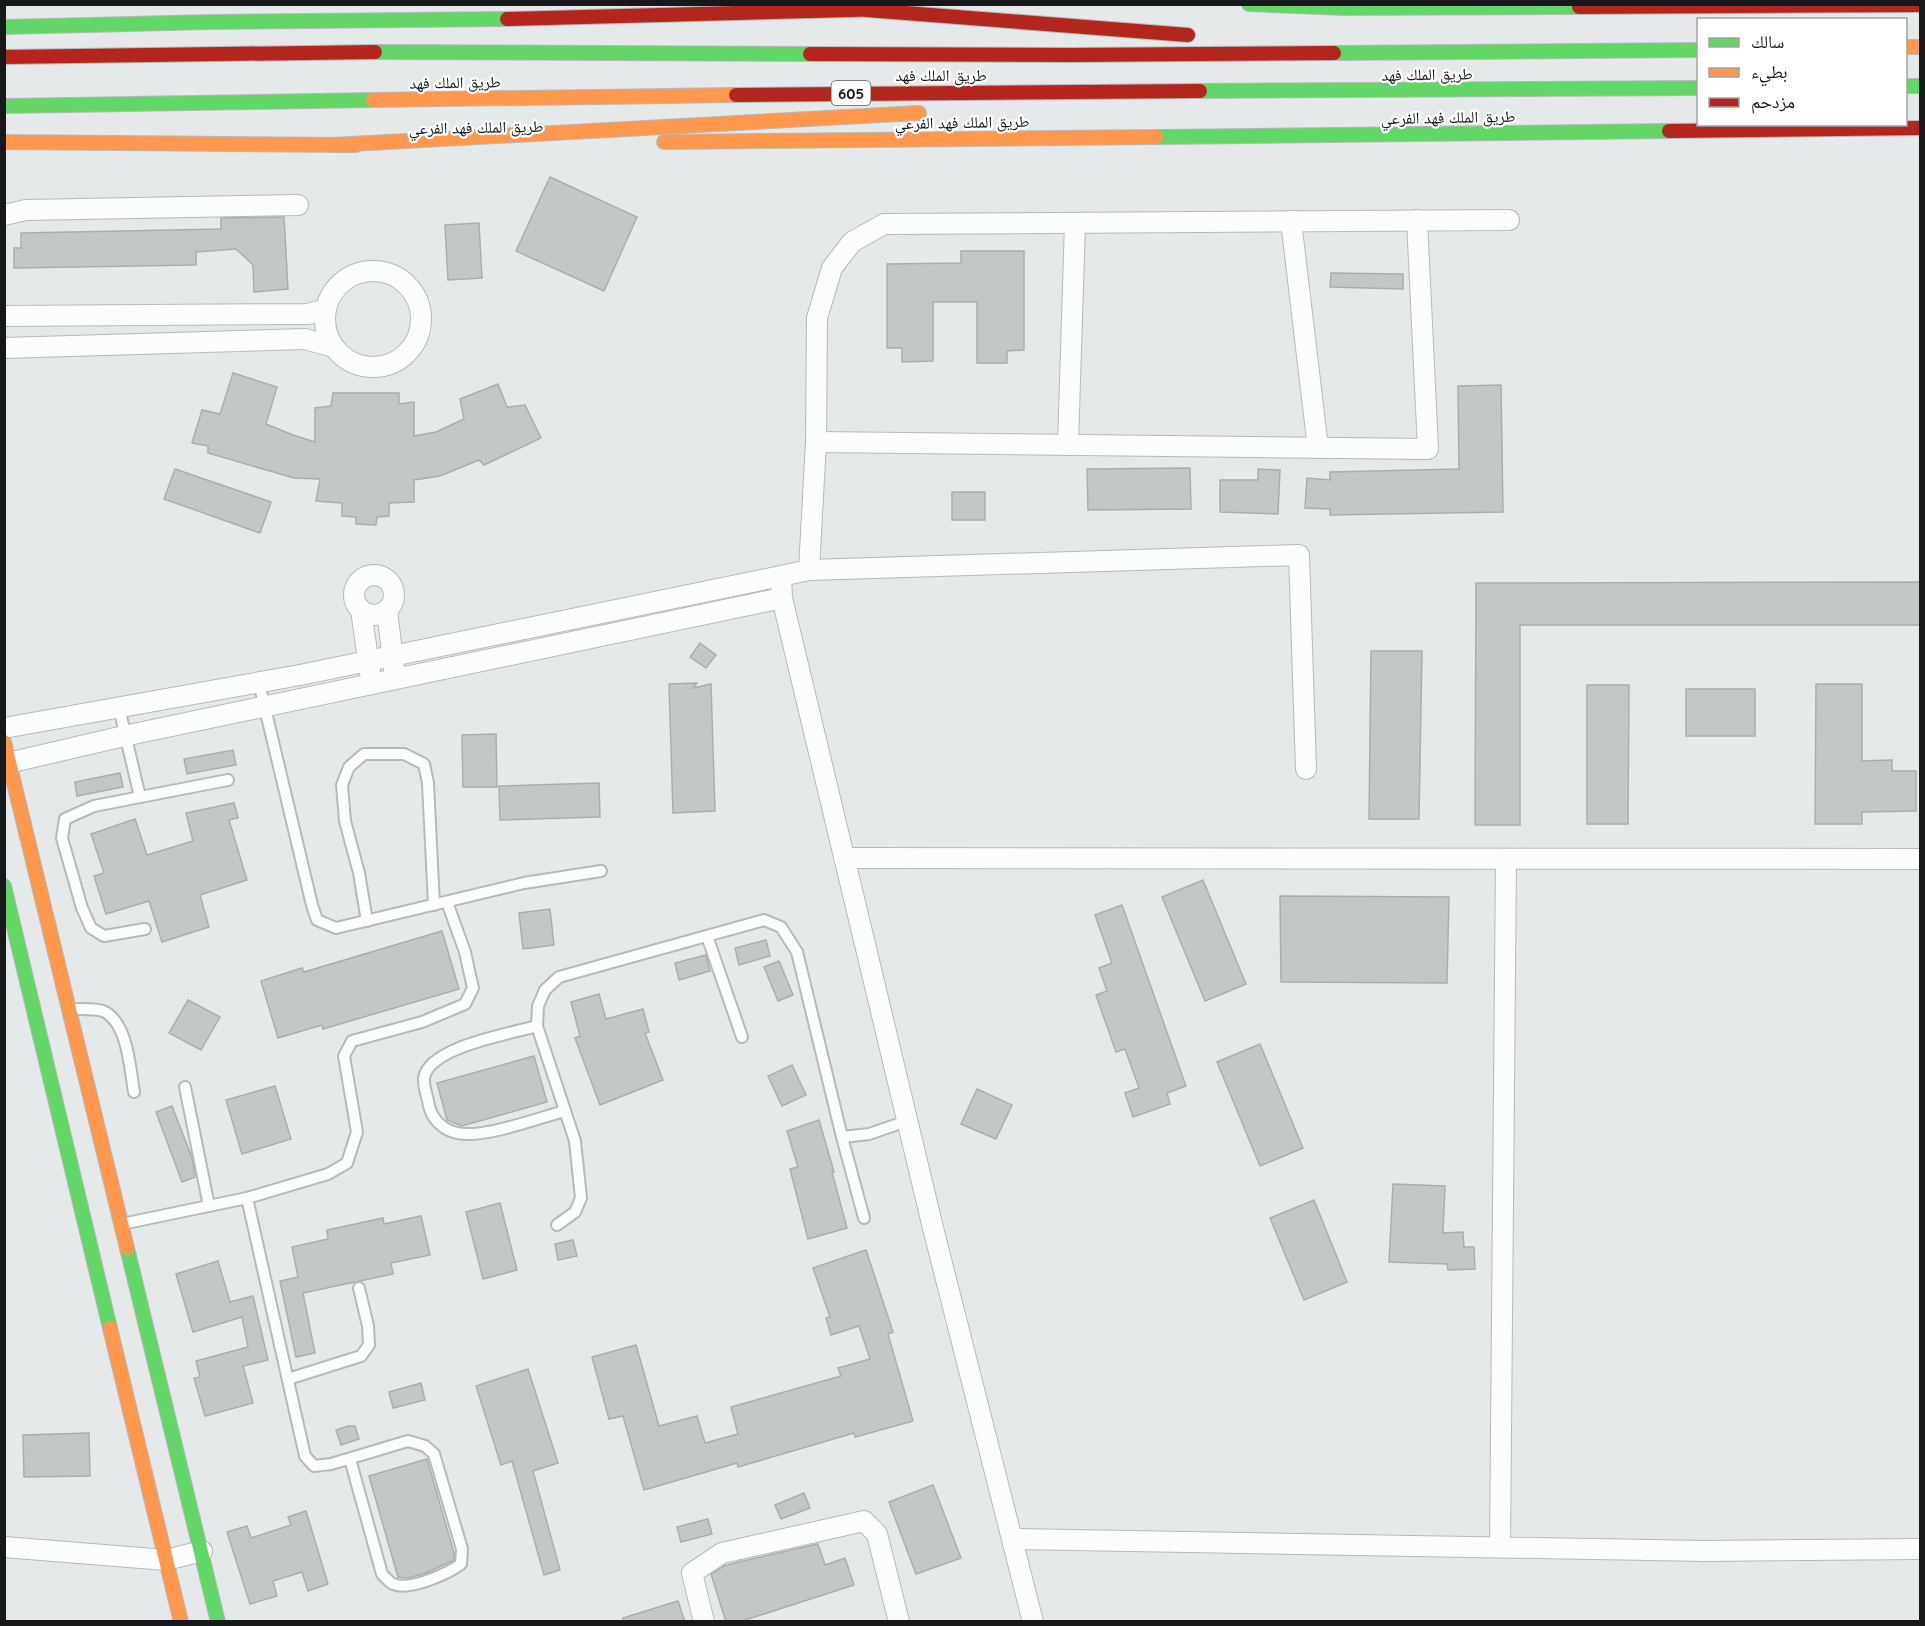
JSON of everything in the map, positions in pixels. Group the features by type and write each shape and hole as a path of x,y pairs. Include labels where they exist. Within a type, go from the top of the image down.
{"main road":[{"path":"1250,4 1341,6 1920,5"},
{"path":"4,27 454,20 981,5"},
{"path":"174,8 213,22"},
{"path":"867,10 1198,35"},
{"path":"1257,40 1423,52"},
{"name":"طريق الملك فهد","path":"4,57 372,52 1082,55 1697,50"},
{"name":"طريق الملك فهد","path":"4,106 915,92 1697,88"},
{"path":"1053,106 1361,91"},
{"path":"333,145 935,112"},
{"name":"طريق الملك فهد الفرعي","path":"4,142 333,145 1920,128"},
{"path":"4,149 26,141"},
{"path":"4,742 7,763 218,1622"},
{"path":"4,886 181,1622"}],"street":[{"path":"4,215 26,210 298,205"},
{"path":"816,442 1428,449 1417,220"},
{"path":"809,570 816,442 817,318 832,268 852,242 884,224 1509,220"},
{"path":"1291,221 1318,448"},
{"path":"1068,445 1075,223"},
{"path":"367,271 379,271 400,279 409,286 420,307 422,318 416,341 401,358 380,367 357,364 347,359 334,347 327,332 326,309 337,288 346,280 367,271"},
{"path":"4,316 308,314 326,309"},
{"path":"194,342 196,314"},
{"path":"53,315 53,346"},
{"path":"4,348 305,339 334,347"},
{"path":"4,728 392,657 809,570 1299,555 1306,769"},
{"path":"370,686 369,661 361,610 354,598 361,579 374,574 387,579 394,588 394,598 387,610 397,680"},
{"path":"781,576 782,598 844,858 1033,1622"},
{"path":"7,763 124,736 782,598"},
{"path":"361,610 374,615 387,610"},
{"path":"844,858 1920,859"},
{"path":"1500,1547 1506,859"},
{"path":"704,1622 692,1574 722,1553 864,1521 877,1534 899,1622"},
{"path":"1012,1539 1705,1551 1920,1549"},
{"path":"4,1547 166,1560 202,1551"}],"lane":[{"path":"259,682 317,920 336,928 524,883 600,871"},
{"path":"119,708 140,797"},
{"path":"367,921 359,873 345,821 342,785 349,767 364,754 404,754 424,764 428,783 434,906"},
{"path":"145,929 104,936 91,928 82,908 62,838 65,819 94,806 228,780"},
{"path":"122,1224 247,1198 328,1174 347,1163 357,1132 344,1056 352,1041 422,1022 465,1004 474,988 465,952 447,902"},
{"path":"557,1225 575,1212 581,1198 575,1141 537,1026 538,1006 545,990 559,977 764,920 781,927 797,952 864,1218"},
{"path":"707,936 742,1037"},
{"path":"69,1008 102,1010 121,1028 134,1092"},
{"path":"537,1026 450,1050 430,1064 424,1079 431,1116 442,1126 457,1133 482,1133 565,1111"},
{"path":"185,1087 209,1206"},
{"path":"842,1137 869,1134 908,1121"},
{"path":"247,1198 306,1456 314,1466 350,1459 408,1441 425,1446 434,1454 462,1549 461,1564 447,1574 408,1585 392,1584 382,1574 350,1459"},
{"path":"288,1379 361,1356 369,1345 368,1326 359,1288"}],"building":[{"path":"550,177 637,217 604,291 516,251"},
{"path":"284,217 288,289 254,292 253,265 236,249 196,252 196,265 14,268 14,248 21,248 21,233 221,229 221,218"},
{"path":"479,223 482,278 448,280 445,225"},
{"path":"961,251 1024,251 1024,350 1007,351 1007,363 977,363 977,302 933,302 933,361 902,362 902,348 887,348 887,264 961,263"},
{"path":"1331,273 1403,274 1403,289 1330,287"},
{"path":"233,373 277,387 266,424 315,442 315,408 331,406 333,393 399,393 399,404 414,402 414,436 436,432 464,419 460,399 498,384 507,407 525,405 541,438 484,465 479,460 440,476 414,480 414,502 389,503 389,516 377,517 376,525 356,524 356,517 342,516 342,503 316,501 320,479 294,478 208,453 208,446 192,443 202,410 220,414"},
{"path":"1501,385 1503,512 1330,515 1330,509 1305,508 1307,478 1330,480 1330,472 1459,469 1458,386"},
{"path":"1190,468 1191,509 1088,510 1087,469"},
{"path":"175,469 271,502 260,533 164,499"},
{"path":"1258,469 1280,470 1278,514 1220,512 1220,480 1258,480"},
{"path":"952,492 985,492 985,520 952,520"},
{"path":"1920,582 1920,625 1520,625 1520,825 1475,825 1476,583"},
{"path":"700,643 716,655 706,668 690,657"},
{"path":"1371,651 1422,651 1419,819 1369,819"},
{"path":"697,683 693,688 711,684 715,811 673,813 669,684"},
{"path":"1816,684 1862,684 1862,761 1892,760 1892,771 1916,771 1916,811 1862,812 1862,824 1815,824"},
{"path":"1587,685 1629,685 1628,824 1587,824"},
{"path":"1686,689 1755,689 1755,736 1686,736"},
{"path":"496,734 497,787 463,787 462,735"},
{"path":"233,750 236,765 187,774 184,759"},
{"path":"120,773 123,787 77,796 75,782"},
{"path":"599,783 600,817 500,820 499,786"},
{"path":"234,803 238,818 229,820 247,880 200,895 209,927 162,942 149,901 106,914 94,876 104,873 91,834 135,819 147,855 193,841 186,813"},
{"path":"1203,880 1246,984 1205,1001 1162,897"},
{"path":"1280,896 1449,897 1447,983 1281,982"},
{"path":"1122,905 1186,1086 1167,1093 1170,1104 1133,1117 1125,1093 1139,1088 1125,1049 1116,1052 1096,995 1107,991 1099,968 1112,963 1095,915"},
{"path":"550,909 554,945 523,949 519,913"},
{"path":"442,931 459,989 323,1029 322,1025 278,1038 261,981 302,968 304,972"},
{"path":"766,940 770,956 739,965 735,948"},
{"path":"706,955 710,971 679,980 675,963"},
{"path":"779,961 793,995 778,1001 764,967"},
{"path":"599,994 606,1019 643,1009 649,1032 645,1033 663,1080 600,1105 575,1038 580,1036 571,1002"},
{"path":"188,1000 220,1017 201,1050 169,1033"},
{"path":"1260,1044 1303,1148 1260,1166 1217,1062"},
{"path":"534,1056 547,1102 462,1126 447,1120 437,1083"},
{"path":"792,1065 806,1095 782,1106 768,1076"},
{"path":"275,1086 291,1139 242,1154 226,1100"},
{"path":"977,1089 1012,1105 996,1139 961,1124"},
{"path":"172,1106 192,1158 195,1177 182,1182 156,1112"},
{"path":"819,1120 847,1228 808,1239 790,1169 798,1167 787,1131"},
{"path":"1393,1184 1445,1186 1443,1233 1463,1232 1464,1247 1474,1247 1475,1269 1448,1270 1447,1264 1389,1262"},
{"path":"1314,1200 1347,1282 1304,1300 1270,1218"},
{"path":"500,1203 517,1270 483,1279 466,1212"},
{"path":"421,1216 430,1255 391,1263 393,1274 303,1293 315,1353 296,1357 280,1281 298,1277 292,1247 328,1239 327,1230 383,1218 384,1224"},
{"path":"573,1240 577,1256 558,1260 555,1244"},
{"path":"866,1250 893,1332 888,1334 913,1421 855,1437 854,1433 738,1467 737,1463 644,1490 623,1416 609,1419 592,1357 636,1345 659,1426 697,1416 705,1443 738,1434 731,1407 841,1376 838,1368 870,1359 859,1326 831,1335 826,1318 830,1317 813,1268"},
{"path":"218,1261 230,1302 253,1296 268,1360 243,1366 253,1403 205,1416 194,1378 200,1377 196,1361 248,1347 242,1317 193,1332 176,1274"},
{"path":"528,1369 558,1463 533,1471 560,1570 544,1575 512,1461 501,1465 476,1386"},
{"path":"421,1383 425,1400 393,1408 389,1392"},
{"path":"355,1426 359,1439 341,1445 336,1430"},
{"path":"89,1433 90,1476 24,1477 23,1435"},
{"path":"427,1459 454,1553 454,1560 426,1573 408,1578 398,1577 369,1476"},
{"path":"933,1485 961,1558 916,1574 889,1502"},
{"path":"804,1493 810,1508 781,1519 775,1505"},
{"path":"306,1511 328,1584 308,1591 302,1572 273,1581 277,1596 250,1604 227,1532 247,1526 251,1538 291,1525 288,1517"},
{"path":"708,1519 712,1534 681,1542 677,1527"},
{"path":"818,1544 825,1565 845,1558 854,1585 739,1622 726,1622 711,1574 724,1566 738,1562"},
{"path":"678,1601 685,1622 624,1622 623,1618"}],"traffic: fast":[{"path":"1249,4 1344,8 1579,7"},
{"path":"4,27 507,19"},
{"path":"1334,53 1697,50"},
{"path":"375,52 810,54"},
{"path":"1907,86 1920,86"},
{"path":"1200,91 1697,88"},
{"path":"4,106 373,100"},
{"path":"1156,137 1669,131"},
{"path":"4,886 110,1328"},
{"path":"127,1248 218,1622"}],"traffic: slow":[{"path":"1907,47 1920,47"},
{"path":"373,100 736,95"},
{"path":"333,145 919,113"},
{"path":"664,142 1156,137"},
{"path":"4,142 356,145"},
{"path":"4,742 127,1248"},
{"path":"110,1328 181,1622"}],"traffic: jam":[{"path":"1579,7 1920,5"},
{"path":"507,19 889,9"},
{"path":"867,10 1188,35"},
{"path":"4,57 375,52"},
{"path":"810,54 1334,53"},
{"path":"736,95 1200,91"},
{"path":"1669,131 1920,128"}]}
